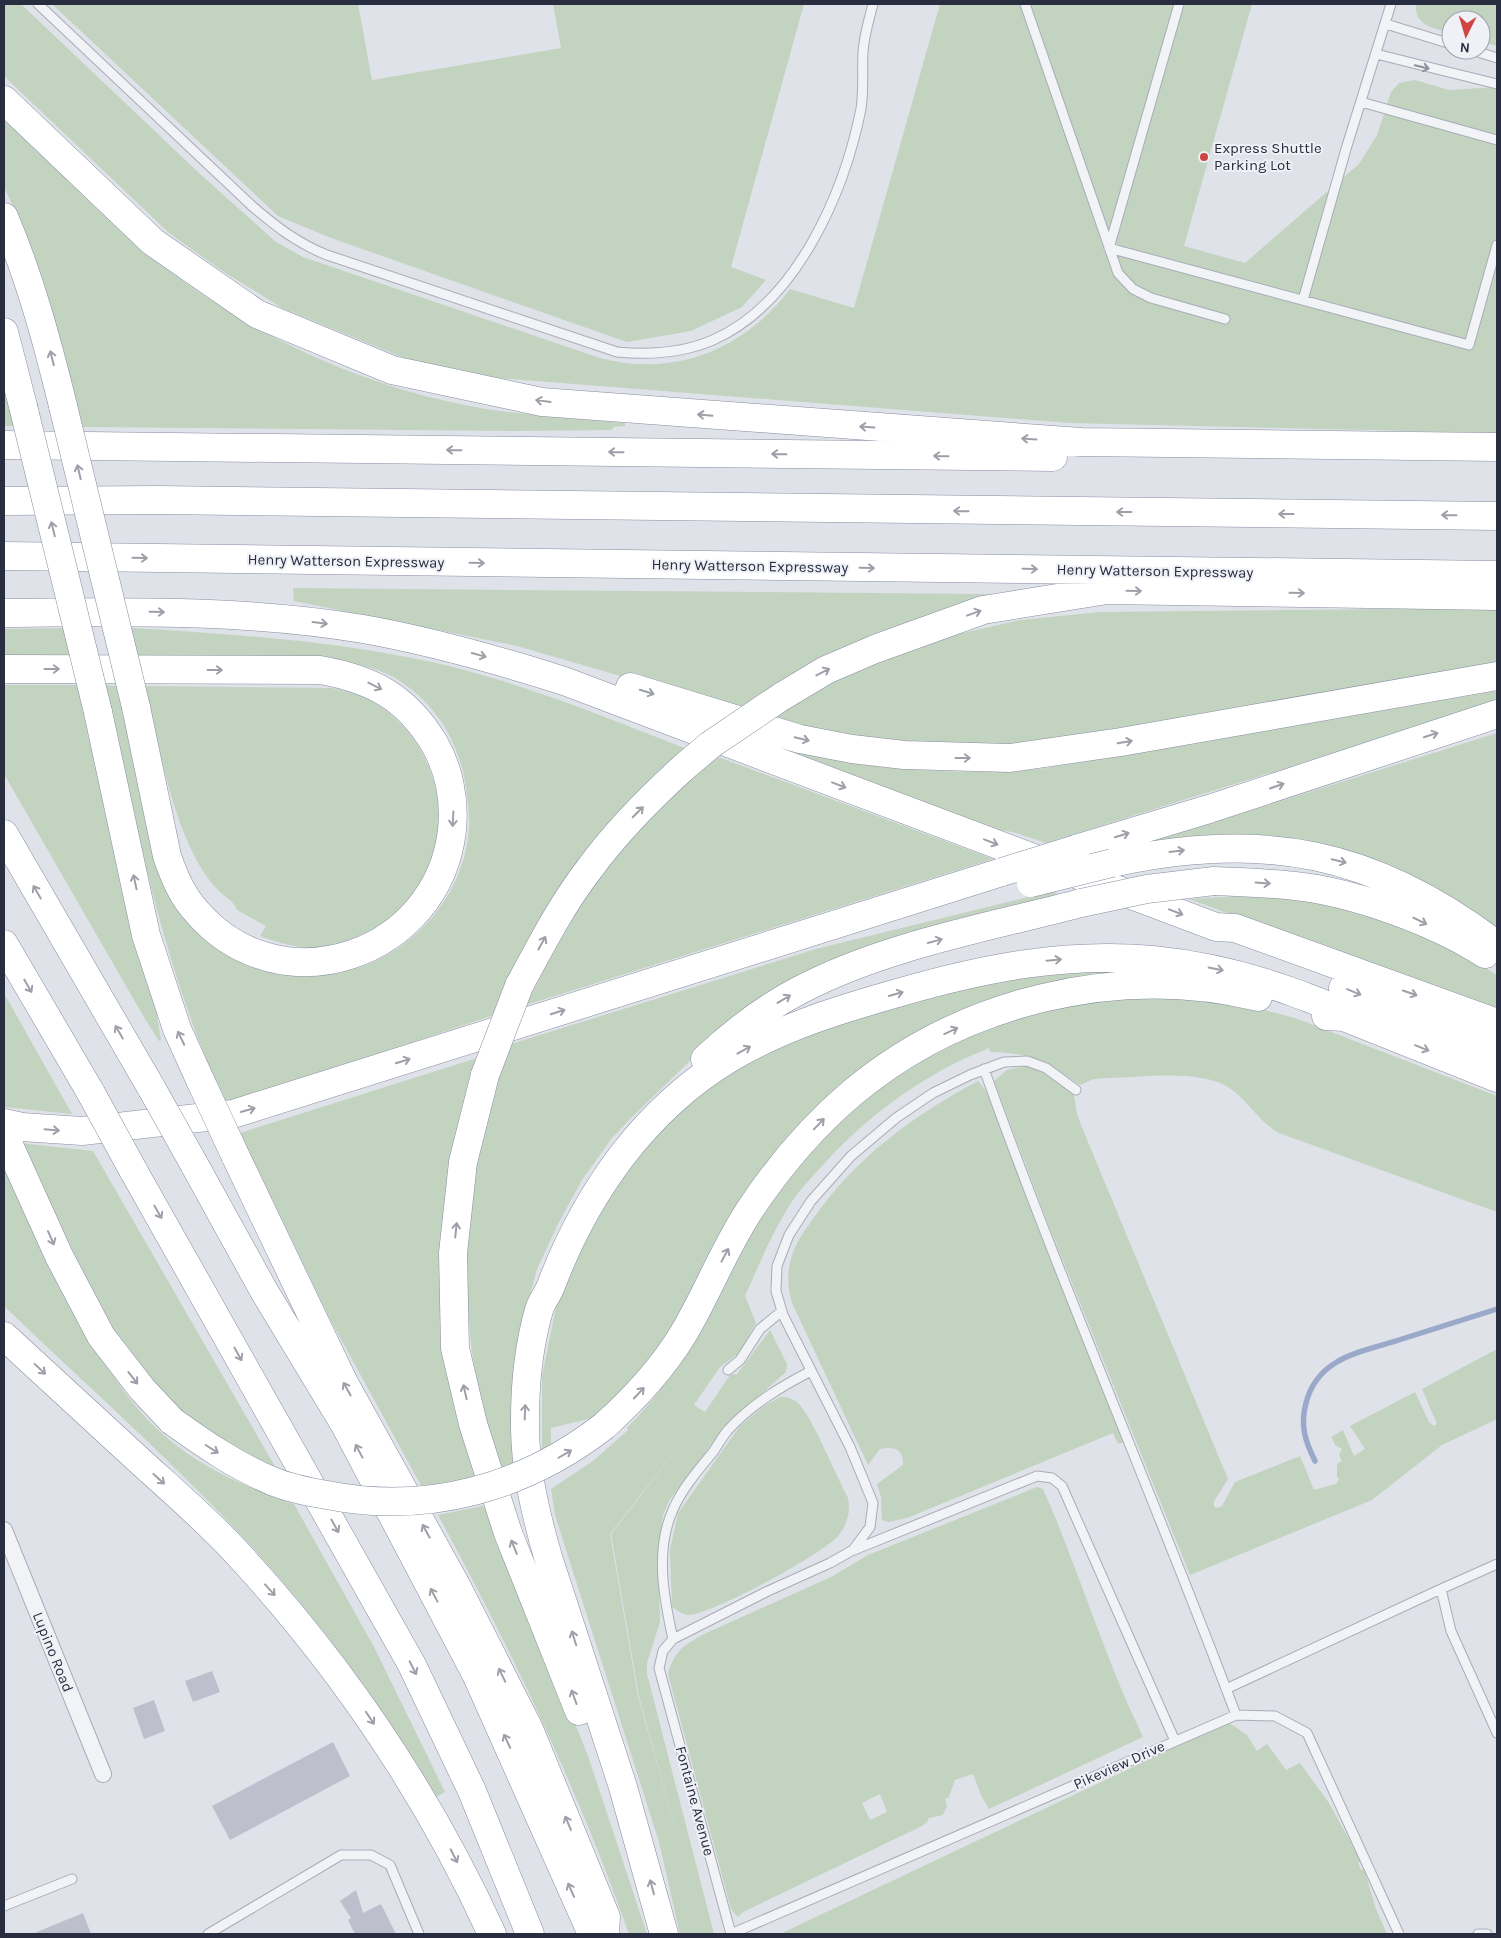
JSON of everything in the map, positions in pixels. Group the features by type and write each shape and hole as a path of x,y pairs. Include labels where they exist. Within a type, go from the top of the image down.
{"highway":[{"path":"4,100 153,242 257,314 392,370 542,402 1072,442 1497,447"},
{"path":"4,216 27,275 46,336 63,406 136,707 167,856 175,878 196,912 208,924 237,945 253,952 287,961 304,963 345,958 381,942 406,923 428,900 444,866 451,842 453,819 451,789 438,750 425,729 411,711 379,688 352,677 320,670 4,669"},
{"path":"4,332 98,712 146,936 177,1029 234,1155 344,1383 457,1587 529,1729 606,1917 605,1934"},
{"path":"4,445 1497,462"},
{"path":"4,500 157,500 1004,512 1497,516"},
{"name":"Henry Watterson Expressway","path":"4,556 1497,575"},
{"path":"611,1750 585,1726 508,1533 472,1424 455,1348 453,1253 463,1162 484,1075 519,986 556,918 590,868 624,826 684,767 717,740 781,697 826,670 876,649 983,610 1107,590 1497,596"},
{"path":"4,613 180,613 291,620 361,629 457,649 564,681 1035,872 1216,927 1235,928 1497,1023"},
{"path":"564,681 630,687 800,739 852,749 904,756 1001,758 1044,754 1121,742 1497,676"},
{"path":"927,896 996,891 1076,849 1209,810 1497,714"},
{"path":"4,834 152,1090 264,1291 345,1425 477,1676 592,1934"},
{"path":"4,1123 22,1127 82,1131 233,1114 1002,872 1035,872 1112,863 1152,854 1194,849 1257,848 1307,854 1355,865 1392,880 1428,898 1497,946"},
{"path":"664,1934 611,1750 537,1518 526,1457 524,1420 530,1348 542,1300 541,1286 550,1259 562,1232 592,1178 648,1110 735,1032 799,990 877,956 1081,903 1147,889 1214,882 1297,886 1356,899 1410,916 1478,950 1497,962"},
{"path":"1216,927 1230,939 1497,1051"},
{"path":"4,944 91,1093 412,1666 472,1792 530,1934"},
{"path":"542,1300 551,1288 565,1250 583,1213 604,1179 629,1146 656,1117 685,1090 728,1059 787,1028 820,1016 968,974 1019,964 1076,958 1133,958 1220,970 1285,989 1333,1007 1344,1017"},
{"path":"4,1134 59,1256 101,1336 142,1389 172,1421 234,1463 274,1482 348,1499 390,1502 432,1500 474,1493 505,1483 555,1460 579,1446 604,1426 646,1385 673,1349 749,1210 791,1154 823,1120 852,1093 886,1067 970,1023 1009,1008 1048,996 1115,986 1153,984 1223,990 1278,1001 1323,1016 1344,1017 1497,1078"},
{"path":"4,1336 191,1508 238,1554 309,1635 353,1691 410,1777 445,1838 492,1934"}],"street":[{"name":"Lupino Road","path":"4,1530 103,1774"}],"lane":[{"path":"38,4 251,205 280,231 296,241 327,255 617,352 637,354 685,349 713,340 735,328 775,294 799,262 821,226 835,196 846,165 861,107 863,51 873,4"},
{"path":"1025,4 1118,273 1133,289 1151,298 1225,319"},
{"path":"1109,248 1179,4"},
{"path":"1303,300 1346,149 1391,4"},
{"path":"1386,24 1441,41"},
{"path":"1376,54 1497,84"},
{"path":"1361,102 1497,140"},
{"path":"1109,248 1469,345 1497,245"},
{"path":"853,1550 870,1527 873,1503 850,1447 782,1311 776,1291 777,1266 789,1235 811,1201 851,1156 896,1118 933,1093 984,1069 1004,1062 1027,1061 1046,1068 1076,1090"},
{"path":"984,1069 1132,1449 1185,1579 1236,1715"},
{"path":"728,1370 740,1360 760,1329 782,1311"},
{"path":"812,1372 783,1385 757,1402 740,1418 726,1432 699,1469 672,1512 663,1559 665,1605 674,1639 701,1623 830,1563 853,1550 1037,1476 1052,1478 1062,1486 1175,1741"},
{"path":"1226,1689 1497,1564"},
{"path":"1441,1589 1451,1631 1497,1733"},
{"name":"Fontaine Avenue","path":"674,1639 663,1651 659,1668 731,1934"},
{"name":"Pikeview Drive","path":"731,1934 1236,1715 1275,1716 1307,1733 1399,1934"},
{"path":"208,1934 341,1855 371,1855 390,1865 419,1934"},
{"path":"4,1906 72,1879"},
{"path":"1478,1934 1487,1934"}],"green space":[{"path":"4,4 21,4 200,174 276,242 303,257 600,358 628,363 655,364 681,361 706,353 730,342 752,328 772,310 790,289 854,308 940,4 1252,4 1184,246 1245,263 1359,164 1377,135 1391,92 1399,83 1415,80 1449,90 1497,87 1497,433 1070,423 485,377 404,358 282,308 224,272 169,233 4,76"},
{"path":"52,4 358,4 372,80 561,48 553,4 804,4 731,267 766,280 742,307 691,331 627,342 331,238 278,216"},
{"path":"1416,4 1497,4 1497,46 1491,44 1491,10 1441,10 1441,30 1422,22 1416,11"},
{"path":"4,118 93,205 149,255 225,309 266,333 308,354 351,372 440,400 486,409 625,423 625,426 614,427 611,430 519,431 83,427 72,383 18,217 4,187"},
{"path":"4,372 15,426 4,426"},
{"path":"293,588 1006,595 738,710 517,646 294,601"},
{"path":"1497,608 1497,668 1040,746 904,746 770,719 836,679 871,663 941,638 1020,620 1101,612"},
{"path":"63,628 71,660 4,660 4,629"},
{"path":"131,628 246,636 323,644 398,655 436,663 500,680 594,713 687,749 494,1015 332,1069 225,1102 203,1052 168,949 140,844 104,685 116,686 124,720 128,719 198,929 229,954 265,969 291,974 324,975 355,969 384,957 410,939 433,917 451,890 463,861 469,829 468,802 464,776 455,746 431,708 408,687 379,670 326,659 138,658"},
{"path":"4,685 77,685 129,915 155,1004 161,1040 159,1041 4,774"},
{"path":"145,686 332,688 364,697 385,710 408,732 425,758 435,786 439,814 437,842 428,869 414,894 394,915 368,932 337,946 326,948 301,947 284,944 260,936 266,926 237,910 232,902 211,881 191,849 169,789"},
{"path":"1497,691 1497,702 1046,843 1013,832 997,830 790,752 792,749 854,762 916,770 978,772 1040,769"},
{"path":"1497,733 1497,934 1432,889 1161,842 1160,839"},
{"path":"718,757 993,859 526,1005 574,917 608,867 660,809"},
{"path":"1053,891 1062,897 971,921 695,1056 612,1138 582,1180 558,1224 537,1269 524,1317 515,1467 499,1473 479,1395 473,1362 467,1293 467,1257 472,1186 477,1152 488,1110 511,1044 816,949"},
{"path":"1241,896 1309,902 1342,909 1406,929 1437,942 1497,975 1497,1013 1189,899"},
{"path":"1061,971 1153,972 1125,976 862,1073 657,1359 592,1418 551,1428 551,1449 542,1454 542,1376 558,1297 596,1212 658,1130 723,1076 799,1036 954,990"},
{"path":"4,993 72,1114 4,1107"},
{"path":"1142,996 1190,997 1261,1009 1295,1018 1497,1096 1497,1212 1279,1133 1265,1123 1237,1094 1219,1082 1188,1076 1171,1076 1094,1079 1080,1085 1058,1070 1038,1060 1017,1054 990,1052 989,1048 965,1058 920,1083 899,1097 858,1130 807,1183 786,1211 745,1296 756,1323 739,1353 720,1367 694,1405 705,1412 730,1375 737,1374 770,1330 787,1364 786,1372 724,1427 669,1501 663,1515 658,1560 660,1622 647,1663 647,1674 714,1934 680,1934 659,1842 555,1515 551,1489 593,1461 628,1430 627,1428 647,1406 682,1358 753,1230 775,1195 801,1162 830,1131 861,1104 895,1079 931,1057 968,1038 1043,1010 1114,998","holes":["696,1424 611,1534 639,1697 686,1866 638,1696 610,1534"]},
{"path":"477,1058 460,1115 455,1145 477,1479 423,1489 331,1321 240,1133"},
{"path":"1026,1066 1045,1072 1074,1095 1077,1114 1083,1130 1228,1479 1214,1501 1214,1507 1222,1506 1235,1482 1300,1456 1314,1490 1336,1484 1339,1479 1337,1476 1337,1464 1342,1461 1339,1455 1342,1449 1336,1446 1331,1437 1343,1430 1354,1456 1365,1449 1350,1426 1415,1392 1429,1422 1434,1426 1437,1424 1422,1389 1497,1349 1497,1419 1442,1445 1372,1500 1190,1575 1047,1221 994,1081 1007,1070"},
{"path":"978,1081 987,1092 1125,1442 1118,1444 1113,1433 907,1518 889,1522 882,1520 881,1497 877,1484 903,1465 902,1455 894,1449 880,1449 868,1465 792,1303 788,1279 790,1261 798,1241 813,1219 848,1176 867,1157 931,1108"},
{"path":"20,1143 93,1151 277,1470 226,1445 163,1398 108,1323"},
{"path":"4,1168 95,1345 139,1411 168,1439 202,1463 238,1482 294,1504 374,1647 445,1792 436,1797 395,1731 351,1668 303,1606 253,1548 162,1455 4,1306"},
{"path":"780,1397 789,1398 798,1403 817,1434 848,1498 849,1508 846,1524 837,1537 827,1545 766,1582 720,1605 689,1615 682,1613 672,1607 670,1550 678,1513 740,1426 764,1406"},
{"path":"1037,1487 1043,1489 1116,1676 1143,1737 989,1809 973,1774 955,1780 949,1797 945,1799 947,1806 943,1815 929,1818 922,1826 743,1912 738,1917 731,1909 668,1674 677,1654 690,1642 831,1577 868,1555","holes":["880,1794 887,1812 870,1820 862,1803"]},
{"path":"488,1505 588,1756 647,1934 629,1934 588,1826 542,1721 492,1617 438,1515"},
{"path":"1228,1722 1247,1735 1257,1751 1267,1744 1286,1770 1300,1763 1329,1803 1361,1861 1358,1863 1361,1870 1364,1869 1376,1909 1387,1934 780,1934"}],"building":[{"path":"212,1671 220,1692 193,1702 185,1681"},
{"path":"154,1700 165,1731 144,1739 133,1708"},
{"path":"333,1742 350,1776 230,1840 212,1806"},
{"path":"356,1890 363,1913 381,1904 396,1934 355,1934 348,1920 351,1918 340,1901"},
{"path":"83,1913 91,1934 32,1934"}],"waterway":[{"path":"1315,1461 1304,1433 1304,1411 1312,1387 1331,1366 1344,1358 1358,1353 1497,1309"}],"place":[{"name":"Express Shuttle Parking Lot","path":"1204,157"}]}
